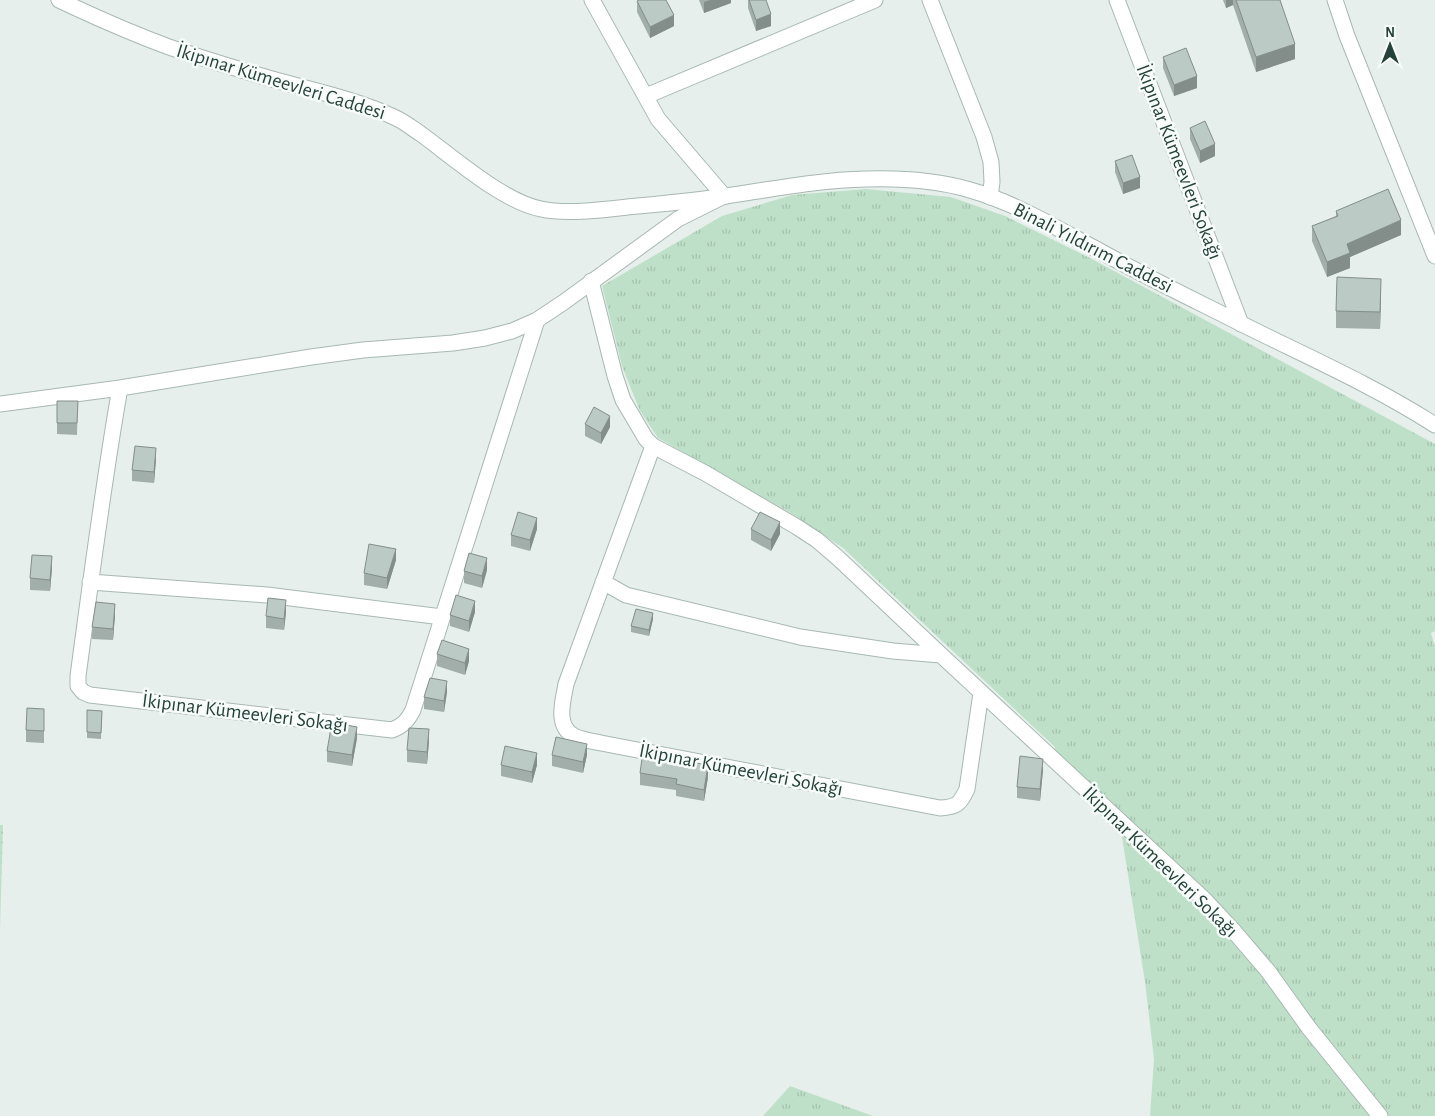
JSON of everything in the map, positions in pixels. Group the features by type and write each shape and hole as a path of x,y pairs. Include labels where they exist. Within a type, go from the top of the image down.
{"street":[{"name":"İkipınar Kümeevleri Caddesi","path":"59,0 104,21 168,46 238,69 346,99 400,120 491,185 522,203 543,210 573,211 624,208 724,196"},
{"path":"0,404 120,388 311,357 363,350 453,343 486,338 512,331 537,320 564,302 678,219 724,196 658,119 592,0"},
{"path":"646,96 875,0"},
{"path":"930,0 984,137 990,162 992,182 990,197"},
{"name":"İkipınar Kümeevleri Sokağı","path":"1117,0 1241,324"},
{"path":"1335,0 1347,36 1435,256"},
{"name":"Binali Yıldırım Caddesi","path":"724,196 779,186 866,179 906,179 940,183 970,190 1021,209 1123,264 1355,379 1435,425"},
{"name":"İkipınar Kümeevleri Sokağı","path":"591,281 608,353 623,400 646,439 654,446 797,527 817,540 838,558 941,656 1206,900 1268,971 1315,1036 1380,1116"},
{"name":"İkipınar Kümeevleri Sokağı","path":"120,388 90,582 78,686 83,692 90,695 392,730 401,726 413,710 537,320"},
{"name":"İkipınar Kümeevleri Sokağı","path":"654,446 566,684 562,708 562,720 566,730 575,736 601,743 940,808 952,807 960,802 967,789 981,693"},
{"path":"90,582 267,595 442,617"},
{"path":"603,582 626,595 800,637 885,650 941,656"}],"green space":[{"path":"866,189 951,197 1005,216 1090,258 1435,444 1435,631 1431,633 1435,647 1435,1116 1150,1116 1154,1059 1145,982 1122,837 1051,767 1055,747 843,548 789,512 658,438 640,411 622,366 602,286 722,216 792,195"},
{"path":"0,825 3,825 0,930"},
{"path":"790,1086 873,1116 763,1116"}],"building":[{"path":"666,0 674,15 650,27 637,1"},
{"path":"749,0 766,0 771,14 756,20"},
{"path":"1236,0 1280,0 1295,44 1256,57"},
{"path":"1186,48 1197,76 1174,85 1163,57"},
{"path":"1205,121 1215,144 1200,151 1190,128"},
{"path":"1132,155 1140,177 1123,183 1115,161"},
{"path":"1388,189 1401,220 1347,244 1350,253 1327,262 1312,226 1338,216 1336,211"},
{"path":"1337,277 1381,279 1380,312 1336,311"},
{"path":"57,401 78,401 77,423 57,423"},
{"path":"594,407 610,416 601,433 585,424"},
{"path":"135,446 156,448 154,472 132,470"},
{"path":"518,512 537,518 530,540 511,535"},
{"path":"760,512 780,522 771,540 751,529"},
{"path":"369,544 396,549 387,578 364,573"},
{"path":"469,553 487,558 482,576 464,571"},
{"path":"32,555 52,556 50,580 30,578"},
{"path":"456,595 475,601 469,621 450,615"},
{"path":"268,598 286,600 284,619 266,616"},
{"path":"96,602 115,604 113,629 92,627"},
{"path":"636,609 653,613 649,630 631,626"},
{"path":"442,640 469,649 465,663 437,654"},
{"path":"430,678 447,681 444,701 424,697"},
{"path":"27,708 44,709 44,731 26,730"},
{"path":"87,710 102,711 101,733 87,732"},
{"path":"332,722 357,727 352,755 327,751"},
{"path":"409,728 429,729 427,752 407,750"},
{"path":"556,737 587,744 583,762 552,755"},
{"path":"505,746 537,753 532,772 501,765"},
{"path":"643,751 667,754 666,757 708,765 704,790 676,784 677,779 640,773"},
{"path":"1020,756 1043,759 1040,789 1017,787"}]}
